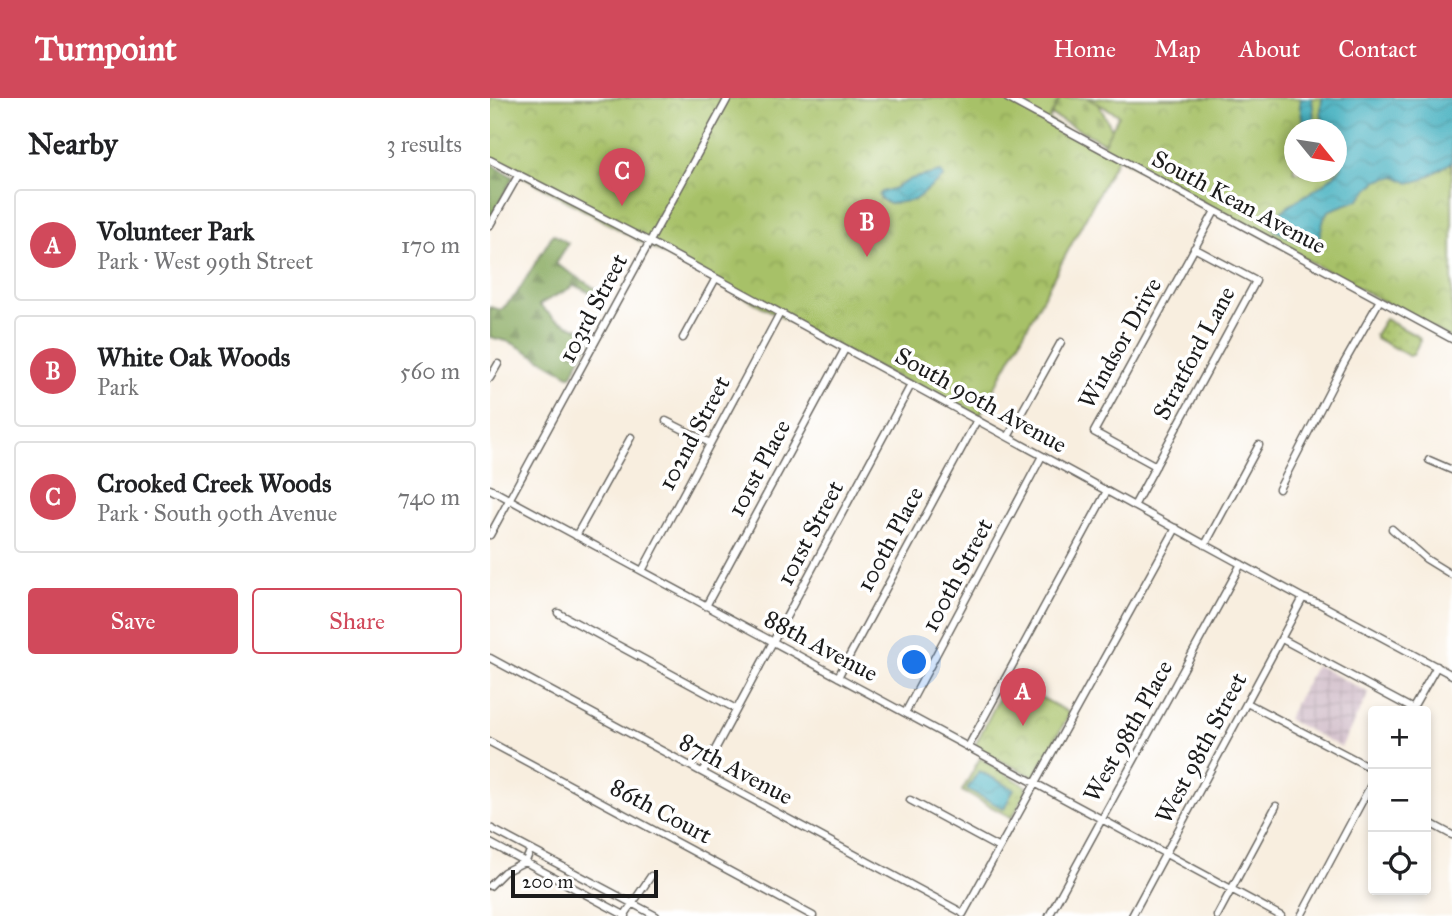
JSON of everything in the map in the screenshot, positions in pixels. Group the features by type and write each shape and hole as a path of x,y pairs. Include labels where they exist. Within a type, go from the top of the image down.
{"street":[{"name":"103rd Street","path":"490,535 728,98"},
{"name":"South Kean Avenue","path":"1007,98 1452,339"},
{"name":"South 90th Avenue","path":"490,160 650,242 1205,545 1452,676"},
{"path":"490,225 519,174"},
{"name":"Windsor Drive","path":"1156,466 1094,432 1215,211"},
{"name":"Stratford Lane","path":"1134,506 1256,281 1194,248"},
{"path":"683,338 716,278"},
{"path":"1279,489 1380,300"},
{"name":"102nd Street","path":"642,571 780,313"},
{"path":"1008,437 1061,342"},
{"name":"101st Place","path":"706,606 845,349"},
{"path":"490,378 498,364"},
{"name":"101st Street","path":"702,772 911,384"},
{"name":"100th Place","path":"838,677 976,420"},
{"path":"666,421 710,443"},
{"path":"576,536 631,437"},
{"path":"1205,545 1259,445"},
{"name":"100th Street","path":"905,713 1042,456"},
{"path":"1429,460 1452,470"},
{"name":"88th Avenue","path":"490,489 1281,916"},
{"path":"968,747 1107,491"},
{"path":"963,915 1176,528"},
{"path":"1392,529 1426,559 1452,575"},
{"name":"West 98th Place","path":"1049,916 1241,564"},
{"name":"West 98th Street","path":"1132,916 1303,598"},
{"path":"558,613 736,709"},
{"path":"1282,639 1405,706"},
{"name":"87th Avenue","path":"490,658 963,915"},
{"path":"1414,706 1437,666"},
{"path":"1247,704 1368,766"},
{"name":"86th Court","path":"490,742 813,916"},
{"path":"1301,916 1368,790"},
{"path":"910,800 999,848"},
{"path":"1217,916 1276,806"},
{"path":"1431,824 1452,835"},
{"path":"490,828 656,916"},
{"path":"490,843 625,916 651,876"},
{"path":"490,886 504,872 526,861 530,850"}],"shaded area":[{"path":"1316,665 1369,693 1341,747 1287,719"}],"green space":[{"path":"490,98 1060,98 1049,120 1101,149 1119,115 1087,98 1452,98 1452,339 1118,157 979,417 873,366 490,158"},
{"path":"1060,98 1095,98 1112,129 1104,143 1051,115"},
{"path":"490,163 513,177 490,220"},
{"path":"553,234 568,243 556,264 599,291 603,299 574,285 539,305 555,319 593,335 571,376 510,342 490,337 490,307 501,310 516,295"},
{"path":"1385,319 1419,337 1413,355 1409,356 1376,338 1375,335"},
{"path":"1008,680 1070,713 1034,777 981,751 975,745"},
{"path":"980,758 1026,786 1026,792 1012,818 962,791"}],"water":[{"path":"1301,98 1312,98 1314,119 1302,119"},
{"path":"1322,98 1452,98 1452,162 1424,179 1409,183 1396,176 1377,181 1358,200 1330,210 1325,215 1317,246 1310,248 1275,230 1270,222 1287,207 1326,182 1347,182 1347,119 1323,119"},
{"path":"941,172 944,177 914,200 889,204 879,195 911,179"},
{"path":"979,771 1014,789 1004,809 967,789"}],"place":[{"name":"Crooked Creek Woods","path":"622,206"},
{"name":"White Oak Woods","path":"867,257"},
{"name":"Volunteer Park","path":"1023,726"}]}
